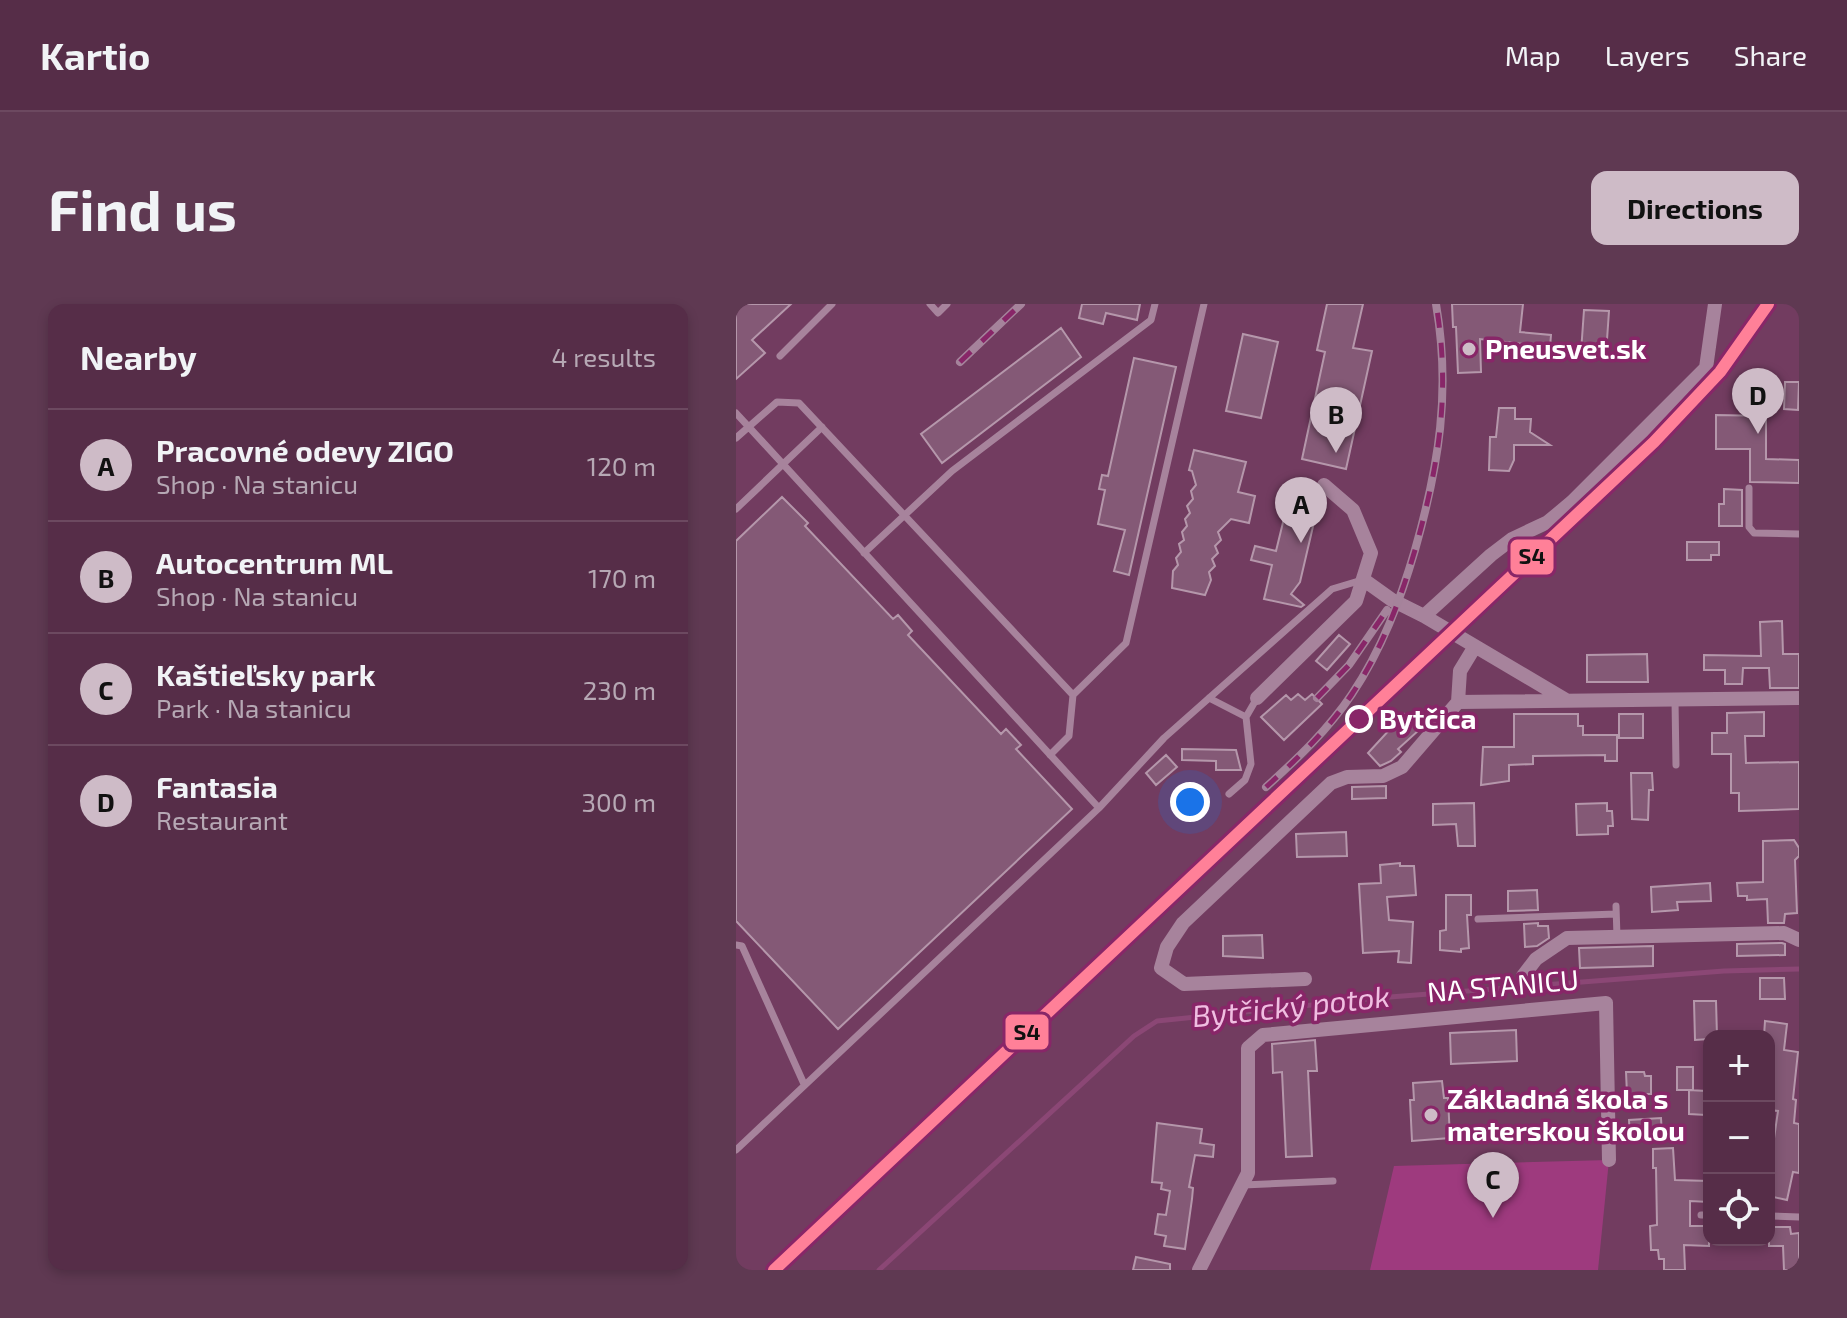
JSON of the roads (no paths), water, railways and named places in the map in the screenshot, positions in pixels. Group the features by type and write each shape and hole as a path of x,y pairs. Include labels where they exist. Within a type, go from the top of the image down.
{"street":[{"path":"1424,616 1491,555 1512,539 1548,522 1572,502 1706,368 1715,304"},
{"path":"1257,698 1356,601 1364,580 1371,553 1353,510 1324,485"},
{"path":"1364,580 1392,600 1569,702"},
{"path":"1305,979 1184,984 1161,968 1167,947 1183,923 1331,783 1347,777 1383,776 1402,767 1458,702 1460,671 1474,648"},
{"path":"1458,702 1799,698"},
{"path":"1523,976 1536,959 1567,938 1784,933 1799,940"},
{"name":"NA STANICU","path":"1199,1270 1248,1173 1248,1048 1263,1035 1606,1003 1609,1160"}],"lane":[{"path":"780,356 832,304"},
{"path":"930,304 938,313 947,304"},
{"path":"864,553 952,471 1151,320 1155,304"},
{"path":"1050,755 1069,736 1073,695 1126,643 1204,304"},
{"path":"736,438 777,402 799,403 1073,695"},
{"path":"736,413 1099,808"},
{"path":"736,509 822,427"},
{"path":"1749,488 1749,527 1754,533 1799,534"},
{"path":"736,1150 1099,808 1164,738 1332,589 1364,580"},
{"path":"1209,698 1246,717"},
{"path":"1229,794 1245,780 1251,764 1246,717 1257,698"},
{"path":"1675,700 1676,765"},
{"path":"1478,919 1616,910 1617,937"},
{"path":"736,945 742,946 804,1084"},
{"path":"1240,1185 1333,1181"},
{"path":"1775,1216 1799,1217"}],"waterway":[{"name":"Bytčický potok","path":"879,1270 1134,1036 1157,1021 1390,997 1724,971 1799,969"}],"railway":[{"path":"960,362 1021,304"},
{"path":"1266,787 1301,755 1352,694 1381,642 1403,588 1431,488 1440,428 1442,367 1436,304"},
{"path":"1317,698 1349,665 1387,610"}],"place":[{"name":"Pneusvet.sk","path":"1469,349"},
{"name":"Fantasia","path":"1758,434"},
{"name":"Autocentrum ML","path":"1336,453"},
{"name":"Pracovné odevy ZIGO","path":"1301,543"},
{"name":"Bytčica","path":"1359,719"},
{"name":"Základná škola s materskou školou","path":"1431,1115"},
{"name":"Kaštieľsky park","path":"1493,1218"}]}
